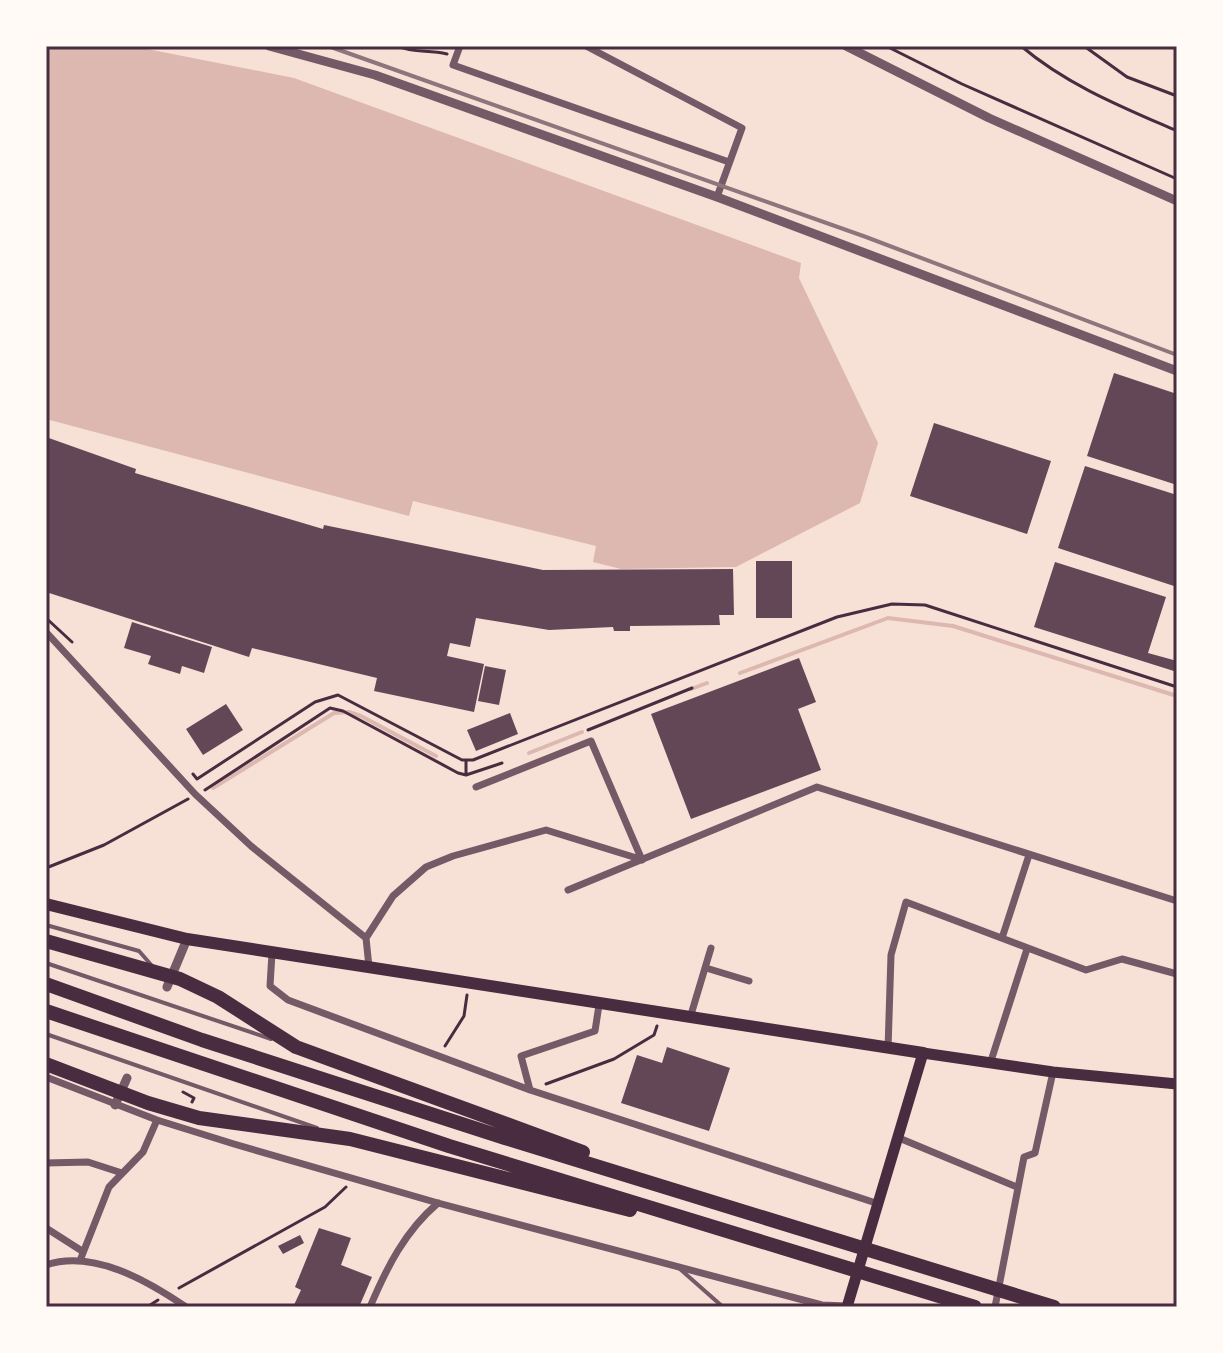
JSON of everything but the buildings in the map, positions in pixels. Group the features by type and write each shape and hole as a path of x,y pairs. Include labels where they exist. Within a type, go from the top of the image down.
{"highway":[{"path":"46,941 199,986 296,1047 435,1100 844,1243 1054,1307"},
{"path":"46,984 279,1066 791,1225"},
{"path":"46,1011 449,1146 975,1307"},
{"path":"46,1064 148,1103 199,1118 350,1139 793,1252"}],"main road":[{"path":"46,904 187,939 272,953 990,1064 1177,1084"},
{"path":"850,1307 923,1053"}],"street":[{"path":"269,46 375,75 717,197 1177,371"},
{"path":"460,46 453,65 729,162"},
{"path":"586,46 742,128 717,197"},
{"path":"846,46 989,118 1177,201"},
{"path":"47,634 195,794 272,864 366,938"},
{"path":"476,787 591,741 642,860"},
{"path":"568,890 817,787 1177,901"},
{"path":"370,968 366,938 393,896 426,867 453,856 546,830 642,860"},
{"path":"1002,938 1029,855"},
{"path":"888,1049 891,955 906,902 1086,970 1122,959 1177,974"},
{"path":"167,987 187,939"},
{"path":"690,1018 711,948"},
{"path":"990,1064 1027,949"},
{"path":"272,953 270,986 278,995 530,1090 879,1204"},
{"path":"706,968 749,981"},
{"path":"530,1090 521,1056 595,1031 599,1005"},
{"path":"995,1307 1024,1157 1035,1153 1053,1072"},
{"path":"46,1077 157,1120 438,1203 822,1305 850,1307"},
{"path":"115,1105 127,1078"},
{"path":"81,1255 109,1187 143,1152 157,1120"},
{"path":"899,1138 1017,1187"},
{"path":"46,1163 88,1162 122,1173"},
{"path":"370,1307 389,1263 424,1215 438,1203"},
{"path":"46,1228 81,1255 168,1295 186,1307"},
{"path":"46,1265 81,1255"}],"lane":[{"path":"46,925 139,951 153,967 173,974"},
{"path":"46,963 296,1047"},
{"path":"46,1034 350,1139"},
{"path":"680,1269 723,1307"}],"path":[{"path":"397,46 413,53 430,49 456,57"},
{"path":"886,46 1177,179"},
{"path":"1021,46 1046,66 1094,95 1177,131"},
{"path":"1084,46 1127,77 1177,96"},
{"path":"189,769 197,779 315,702 338,695 466,760 585,717 837,617 892,604 925,605 1177,687"},
{"path":"46,618 80,651"},
{"path":"575,735 692,688"},
{"path":"46,868 104,845 195,794 330,708 343,711 391,740 466,775 508,761"},
{"path":"585,717 591,741"},
{"path":"466,760 466,775"},
{"path":"439,1056 464,1016 469,984"},
{"path":"530,1090 614,1059 654,1035 660,1014"},
{"path":"180,1098 193,1102 194,1098 182,1094 185,1084"},
{"path":"147,1307 325,1207 355,1179"}],"shaded area":[{"path":"46,46 132,46 294,78 801,263 799,278 878,443 860,503 736,567 621,569 593,562 596,546 413,501 409,516 46,419"}],"waterway":[{"path":"740,673 888,618 953,626 1177,696"},
{"path":"691,689 707,683"},
{"path":"213,788 334,713 349,712 361,716 436,756"},
{"path":"529,753 582,732"}],"railway":[{"path":"328,46 866,237 1177,355"}]}
